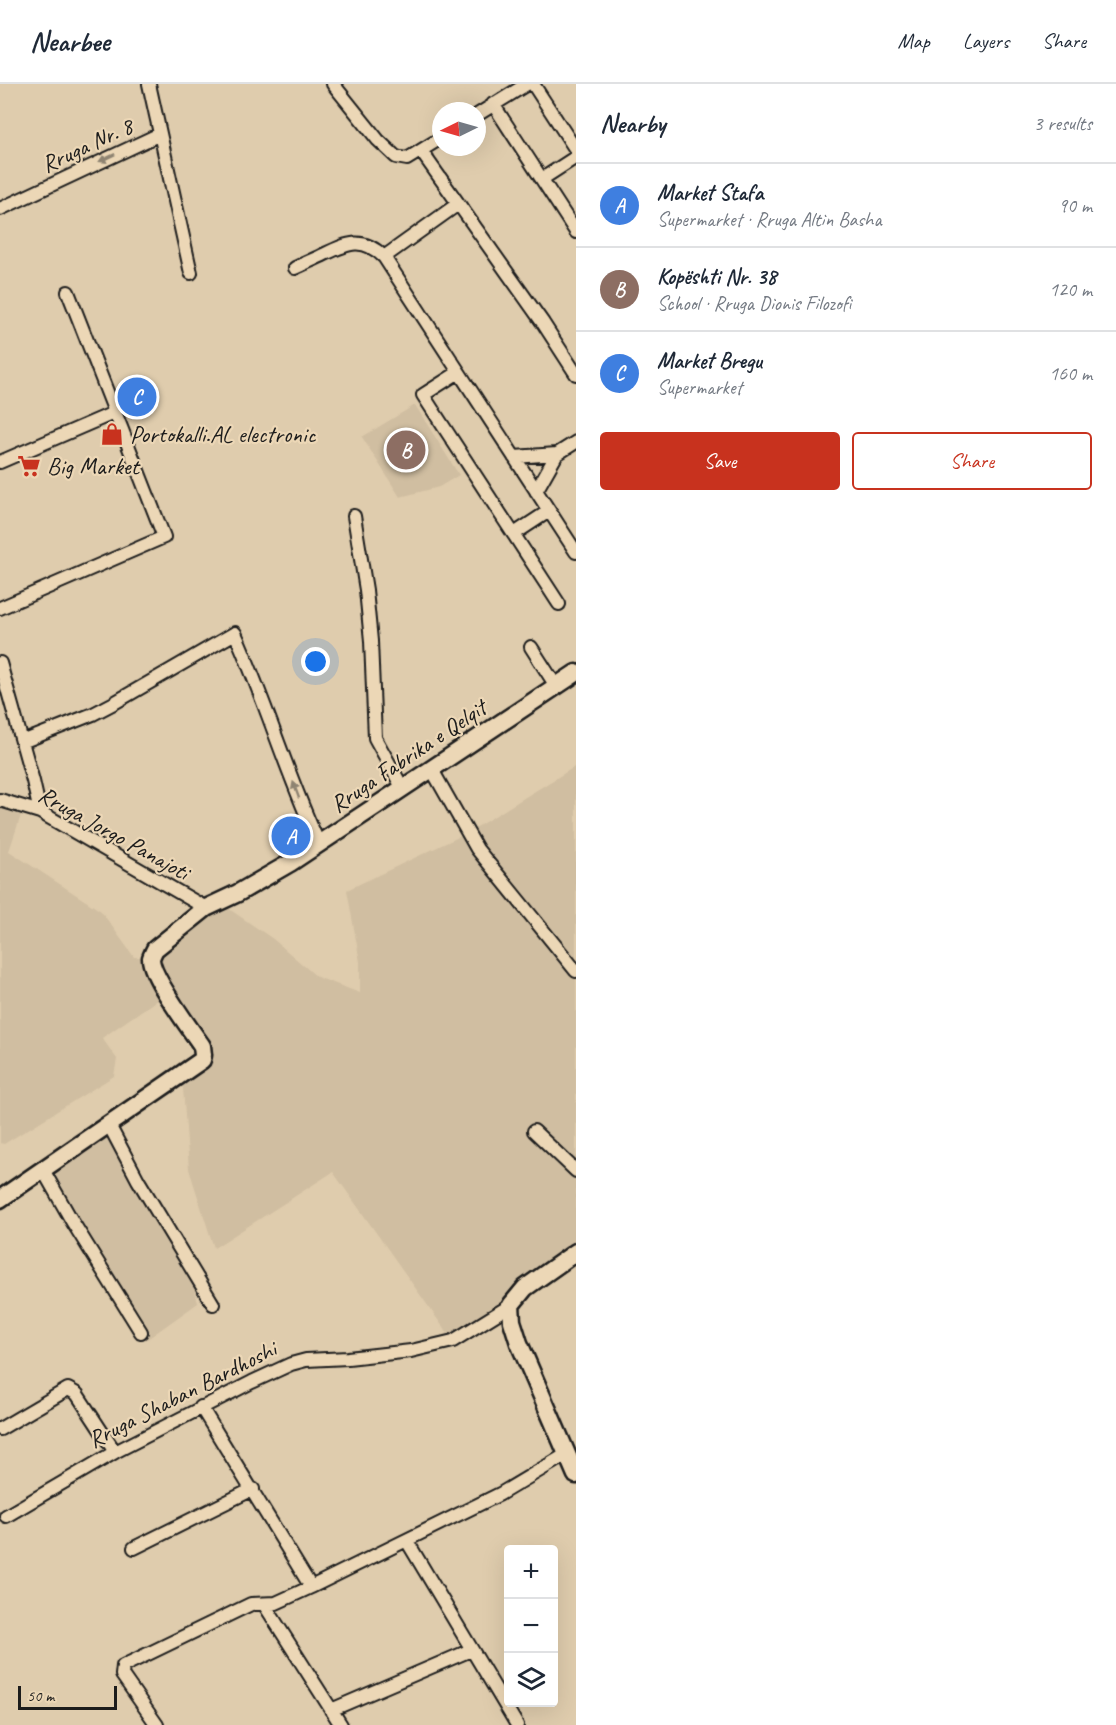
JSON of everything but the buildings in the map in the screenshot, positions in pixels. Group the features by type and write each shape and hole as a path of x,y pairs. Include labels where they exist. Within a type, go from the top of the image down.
{"street":[{"path":"149,84 191,273"},
{"path":"333,84 378,140 396,157 407,159 432,144"},
{"path":"486,109 527,84"},
{"path":"532,84 576,150"},
{"path":"493,104 576,232"},
{"name":"Rruga Nr. 8","path":"0,209 160,134"},
{"path":"422,151 543,323 576,374"},
{"path":"542,180 576,157"},
{"path":"384,257 458,204"},
{"path":"295,268 348,243 358,243 375,248 384,257 576,552"},
{"path":"0,608 164,537 68,292"},
{"path":"459,372 423,395 560,604"},
{"path":"0,462 116,412"},
{"path":"536,491 557,454 576,442"},
{"path":"514,457 557,454"},
{"path":"514,534 549,511"},
{"path":"354,516 366,590 371,641 375,738 402,787"},
{"path":"22,742 93,714 235,633 254,676 303,810 319,844"},
{"path":"531,647 556,686"},
{"path":"0,663 39,812"},
{"name":"Rruga Fabrika e Qelqit","path":"0,1199 202,1060 202,1046 162,985 153,967 151,957 155,949 206,908 257,882 319,844 576,673"},
{"path":"430,768 477,849 576,971"},
{"name":"Rruga Jorgo Panajoti","path":"0,800 39,812 206,908"},
{"path":"109,1125 138,1180 213,1304"},
{"path":"534,1131 576,1171"},
{"path":"43,1170 141,1332"},
{"name":"Rruga Shaban Bardhoshi","path":"6,1516 115,1452 291,1364 306,1360 411,1351 453,1341 511,1305 525,1288 576,1252"},
{"path":"511,1305 512,1321 519,1343 576,1475"},
{"path":"0,1429 68,1389 77,1394 115,1452"},
{"path":"201,1407 311,1587"},
{"path":"157,1725 122,1675 123,1666 251,1604 276,1603 311,1587 500,1494 567,1454"},
{"path":"134,1548 253,1489"},
{"path":"407,1541 517,1725"},
{"path":"264,1604 341,1725"},
{"path":"331,1710 471,1650"}],"shaded area":[{"path":"415,405 459,475 439,487 400,497 362,437"},
{"path":"576,766 576,1252 453,1341 333,1172 214,1248 189,1169 182,1075 202,1060 167,993 102,1038 117,1059 114,1076 4,1144 0,1143 0,800 24,806 9,851 101,911 134,957 151,957 219,902 273,939 317,977 360,993 360,962 347,890 467,833"},
{"path":"109,1125 194,1274 198,1303 146,1340 43,1170"}],"place":[{"name":"Market Bregu","path":"137,397"},
{"name":"Portokalli.AL electronic","path":"112,434"},
{"name":"Kopështi Nr. 38","path":"406,450"},
{"name":"Big Market","path":"29,466"},
{"name":"Market Stafa","path":"291,836"}]}
